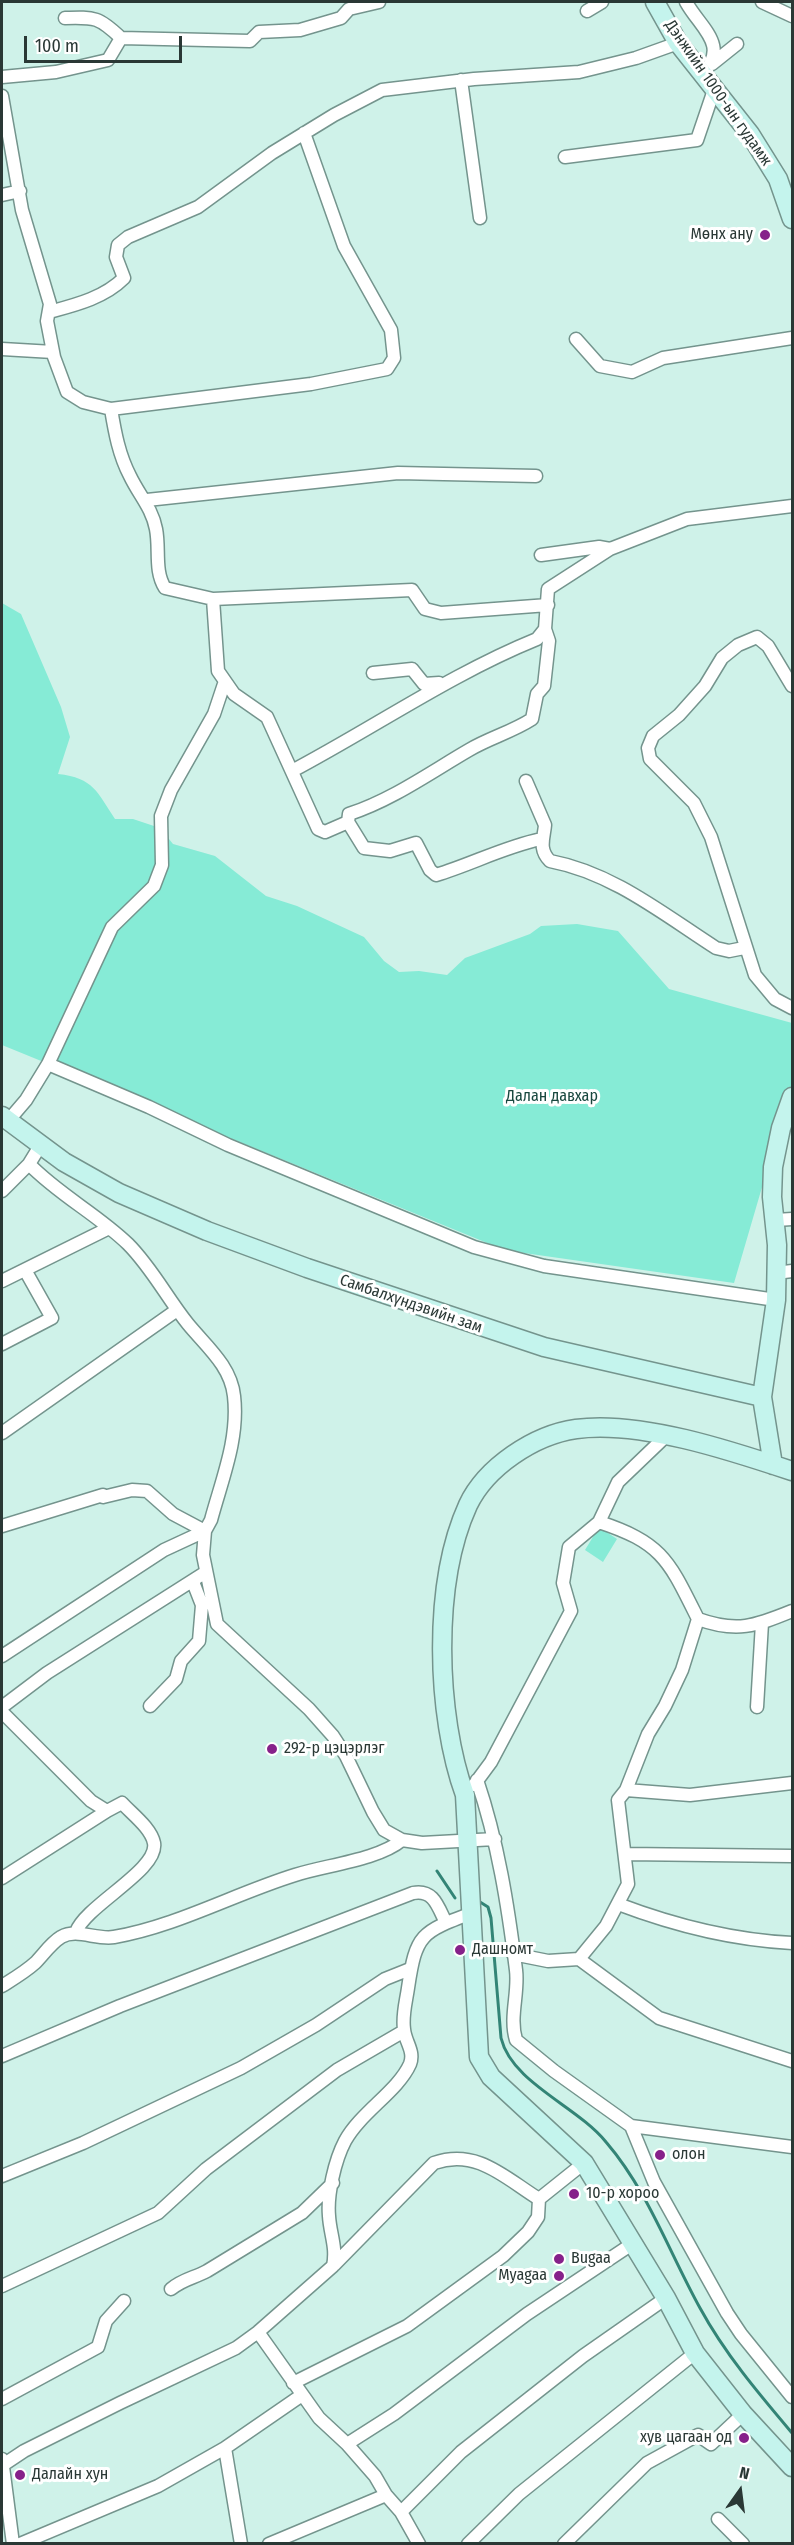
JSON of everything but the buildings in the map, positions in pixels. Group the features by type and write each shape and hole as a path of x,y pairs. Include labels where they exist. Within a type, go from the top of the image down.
{"street":[{"path":"65,18 94,17 103,21 121,38 250,41 259,32 300,30 341,18 349,9 379,2"},
{"path":"587,11 602,2"},
{"name":"Дэнжийн 1000-ын гудамж","path":"655,2 678,43 707,70 714,90 750,134 772,170 792,219"},
{"path":"686,2 715,46 707,70"},
{"path":"762,2 792,16"},
{"path":"2,77 56,72 108,60 121,38"},
{"path":"49,312 82,304 118,284 124,278 116,257 118,245 128,237 198,207 272,153 382,90 461,80 579,72 636,58 678,43"},
{"path":"707,70 737,44"},
{"path":"461,80 480,218"},
{"path":"566,157 697,141 714,90"},
{"path":"2,96 22,210 50,304 47,321 53,352 67,392 83,402 111,410 312,384 387,369 394,358 391,330 344,246 304,133"},
{"path":"2,195 20,191"},
{"path":"576,339 600,366 632,372 663,358 792,338"},
{"path":"2,349 53,352"},
{"path":"111,410 119,451 137,490 147,500 156,529 160,580 165,588 213,599 412,590 425,609 441,613 548,605"},
{"path":"147,500 398,473 536,476"},
{"path":"292,771 339,746 443,683 537,639 544,629 548,589 610,549 687,519 792,506"},
{"path":"542,555 599,547 610,549"},
{"path":"213,599 218,671 234,694 267,717 318,829 325,832 348,822"},
{"path":"541,839 511,846 470,865 436,875 430,870 416,843 390,851 364,848 348,822 349,814 426,777 471,748 516,729 532,719 537,694 544,686 549,641 544,629"},
{"path":"792,686 768,646 757,638 738,645 722,658 705,686 679,715 653,736 648,748 650,759 664,775 678,785 699,811 711,837 744,948 755,975 775,999 792,1008"},
{"path":"373,673 412,669 424,684 443,683"},
{"path":"5,1119 26,1100 48,1064 112,927 154,886 162,866 161,816 171,790 214,714 225,681"},
{"path":"526,781 546,825 541,839 546,856 550,861 579,868 625,888 716,948 729,951 744,948"},
{"path":"48,1064 149,1107 238,1149 474,1247 544,1266 776,1300"},
{"path":"773,1465 762,1397 776,1300 784,1272 784,1219 772,1197 773,1167 788,1121 792,1097"},
{"name":"Самбалхүндэвийн зам","path":"5,1119 64,1162 143,1204 372,1291 544,1347 762,1397"},
{"path":"2,1191 6,1179 28,1164 40,1146"},
{"path":"28,1164 52,1188 109,1228 140,1258 177,1310 225,1369 234,1397 232,1447 205,1531 202,1555 217,1624 322,1722 346,1756 377,1820 388,1833 402,1839 422,1842 468,1842 495,1839"},
{"path":"2,1281 109,1228"},
{"path":"2,1344 52,1318 25,1270"},
{"path":"2,1433 177,1310"},
{"path":"792,1471 731,1451 665,1437 595,1428 561,1432 530,1446 504,1463 481,1485 468,1505 452,1561 442,1630 445,1694 458,1775 465,1795 477,2042 481,2062 491,2077 584,2163 666,2298 695,2353 743,2415 792,2467"},
{"path":"465,1795 491,1762 571,1611 563,1583 569,1547 599,1522 618,1482 665,1437"},
{"path":"2,1526 103,1495 103,1497 132,1490 147,1491 173,1514 205,1531"},
{"path":"599,1522 628,1532 653,1546 674,1572 698,1619 722,1628 746,1628 792,1611"},
{"path":"2,1656 164,1550 205,1531"},
{"path":"2,1707 47,1673 206,1572"},
{"path":"150,1706 176,1679 181,1661 199,1641 202,1605 193,1582"},
{"path":"579,1959 606,1926 628,1884 618,1800 626,1790 648,1734 665,1706 682,1670 698,1619"},
{"path":"757,1707 762,1623"},
{"path":"2,1712 91,1801 107,1811"},
{"path":"477,1780 495,1839 513,1954 517,1981 514,2027 517,2042 631,2126 792,2147"},
{"path":"626,1790 690,1795 792,1783"},
{"path":"2,1878 122,1803 149,1833 154,1844 153,1854 138,1873 80,1920 76,1932"},
{"path":"2,1986 33,1965 61,1937 76,1932 96,1938 105,1938 168,1924 232,1896 296,1874 388,1849 402,1839"},
{"path":"626,1854 792,1856"},
{"path":"2,2056 120,2006 414,1893 430,1894 446,1923"},
{"path":"618,1904 673,1925 714,1934 792,1943"},
{"path":"333,2265 335,2246 328,2208 345,2142 356,2125 403,2075 410,2063 412,2053 404,2031 410,1969 421,1938 446,1923 472,1913"},
{"path":"513,1954 548,1961 579,1959 659,2018 792,2061"},
{"path":"2,2176 83,2143 241,2068 316,2025 385,1979 410,1969"},
{"path":"2,2286 158,2212 206,2169 337,2070 404,2031"},
{"path":"631,2126 654,2182 727,2313 792,2397"},
{"path":"14,2544 2,2462 110,2408 209,2363 258,2332 333,2265 434,2163 445,2159 483,2162 539,2199"},
{"path":"293,2383 407,2326 503,2256 528,2232 538,2217 539,2199 584,2163"},
{"path":"171,2289 186,2277 194,2278 207,2271 302,2213 333,2182"},
{"path":"347,2444 394,2414 527,2314 632,2244"},
{"path":"401,2512 461,2452 583,2355 666,2298"},
{"path":"2,2399 98,2347 106,2321 124,2301"},
{"path":"258,2332 319,2418 347,2444 375,2476 386,2495 401,2512 419,2544"},
{"path":"468,2544 519,2494 695,2353"},
{"path":"20,2544 158,2486 225,2448 302,2396"},
{"path":"564,2544 647,2463 698,2435 711,2444 743,2415"},
{"path":"225,2448 241,2544"},
{"path":"269,2544 386,2495"},
{"path":"718,2519 743,2544"}],"green space":[{"name":"Далан давхар","path":"2,603 21,614 61,707 70,737 58,774 87,783 99,794 115,819 133,819 160,828 173,844 215,856 266,896 297,906 364,937 384,961 399,972 419,971 447,975 465,958 530,934 541,926 577,924 618,931 669,989 792,1023 791,1088 734,1283 524,1253 497,1247 2,1045"},
{"path":"599,1527 617,1539 603,1562 585,1550"}],"waterway":[{"path":"437,1871 455,1898"},
{"path":"480,1902 488,1907 491,1918 501,2038 507,2054 531,2081 594,2129 621,2161 646,2201 689,2287 720,2341 792,2433"}],"place":[{"name":"Мөнх ану","path":"765,235"},
{"name":"292-р цэцэрлэг","path":"272,1749"},
{"name":"Дашномт","path":"460,1950"},
{"name":"олон","path":"660,2155"},
{"name":"10-р хороо","path":"574,2194"},
{"name":"Bugaa","path":"559,2259"},
{"name":"Myagaa","path":"559,2276"},
{"name":"хув цагаан од","path":"744,2438"},
{"name":"Далайн хун","path":"20,2475"}]}
